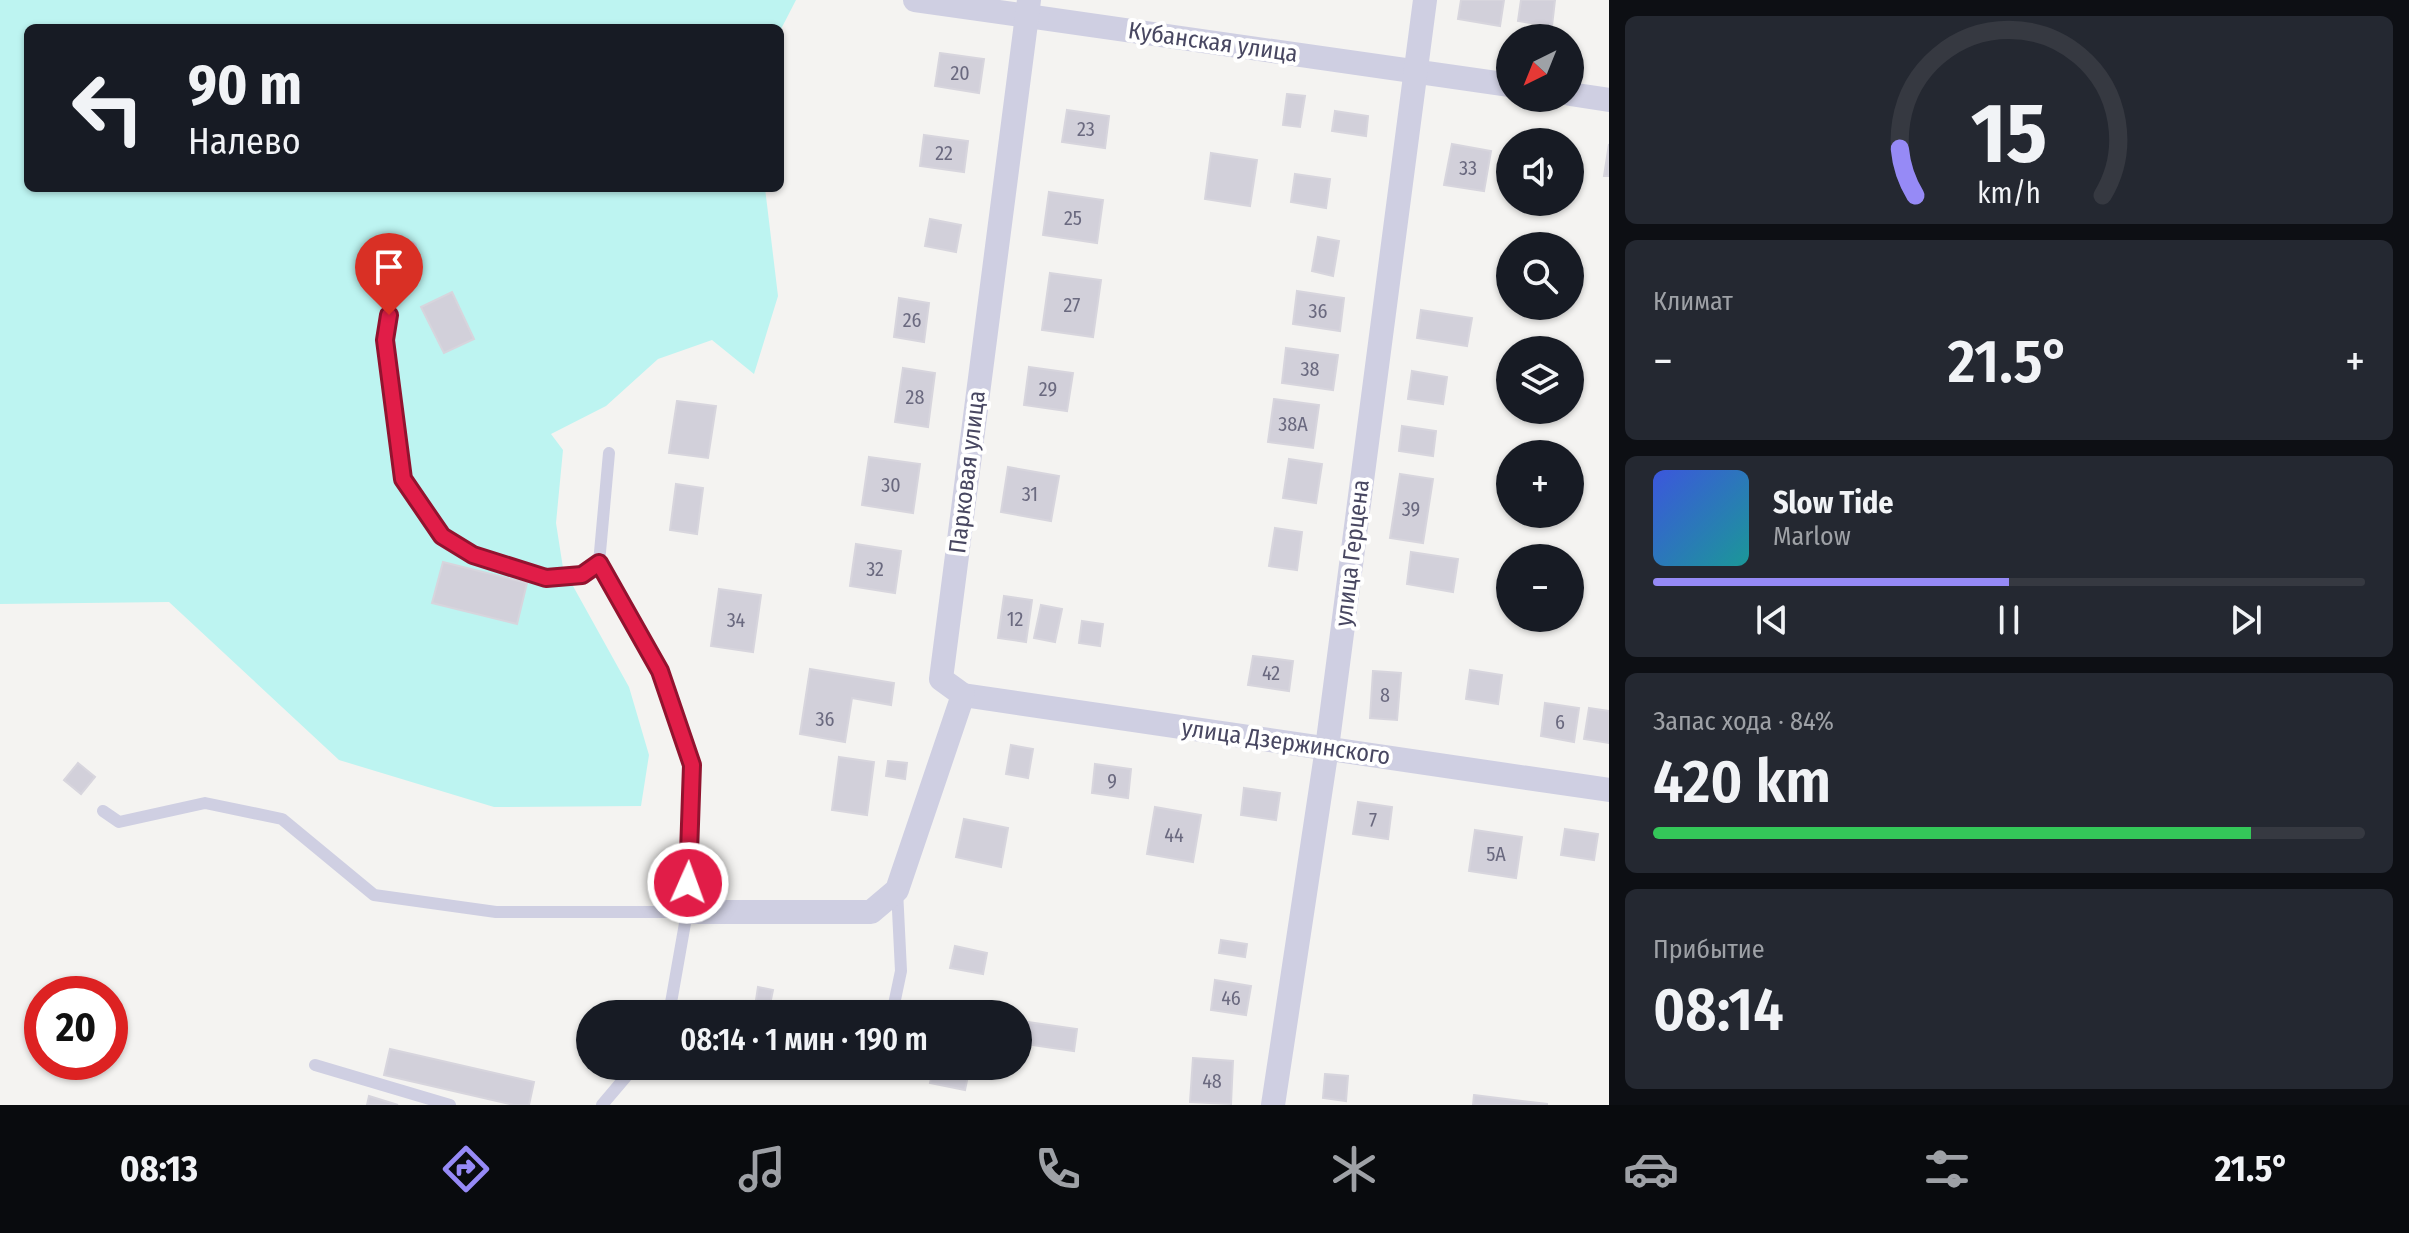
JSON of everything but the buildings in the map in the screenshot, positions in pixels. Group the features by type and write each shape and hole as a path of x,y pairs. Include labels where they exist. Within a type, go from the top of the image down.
{"street":[{"name":"Кубанская улица","path":"915,0 1028,7 1496,83"},
{"name":"улица Герцена","path":"1273,1105 1327,748 1425,0"},
{"name":"Парковая улица","path":"963,695 941,679 1028,7"},
{"path":"1584,96 1609,100"},
{"name":"улица Дзержинского","path":"963,695 1609,790"},
{"path":"687,912 871,912 897,890 963,695"}],"lane":[{"path":"411,247 397,263 385,340 403,479 442,536 473,555 546,578 582,575 599,563"},
{"path":"609,453 599,563 660,671 692,765 687,912 671,1000"},
{"path":"103,811 119,822 205,803 282,819 374,895 496,912 687,912"},
{"path":"895,1000 901,971 897,890"},
{"path":"315,1065 450,1105"},
{"path":"602,1105 623,1080"}],"shaded area":[{"path":"0,0 796,0 784,24 24,24 24,192 765,192 778,296 754,374 712,340 658,359 606,406 551,434 563,450 556,523 563,568 629,687 649,755 641,806 494,807 339,760 169,602 0,604"}],"route":[{"path":"389,315 385,340 403,479 442,536 473,555 546,578 582,575 599,563 660,671 692,765 688,883"}]}
